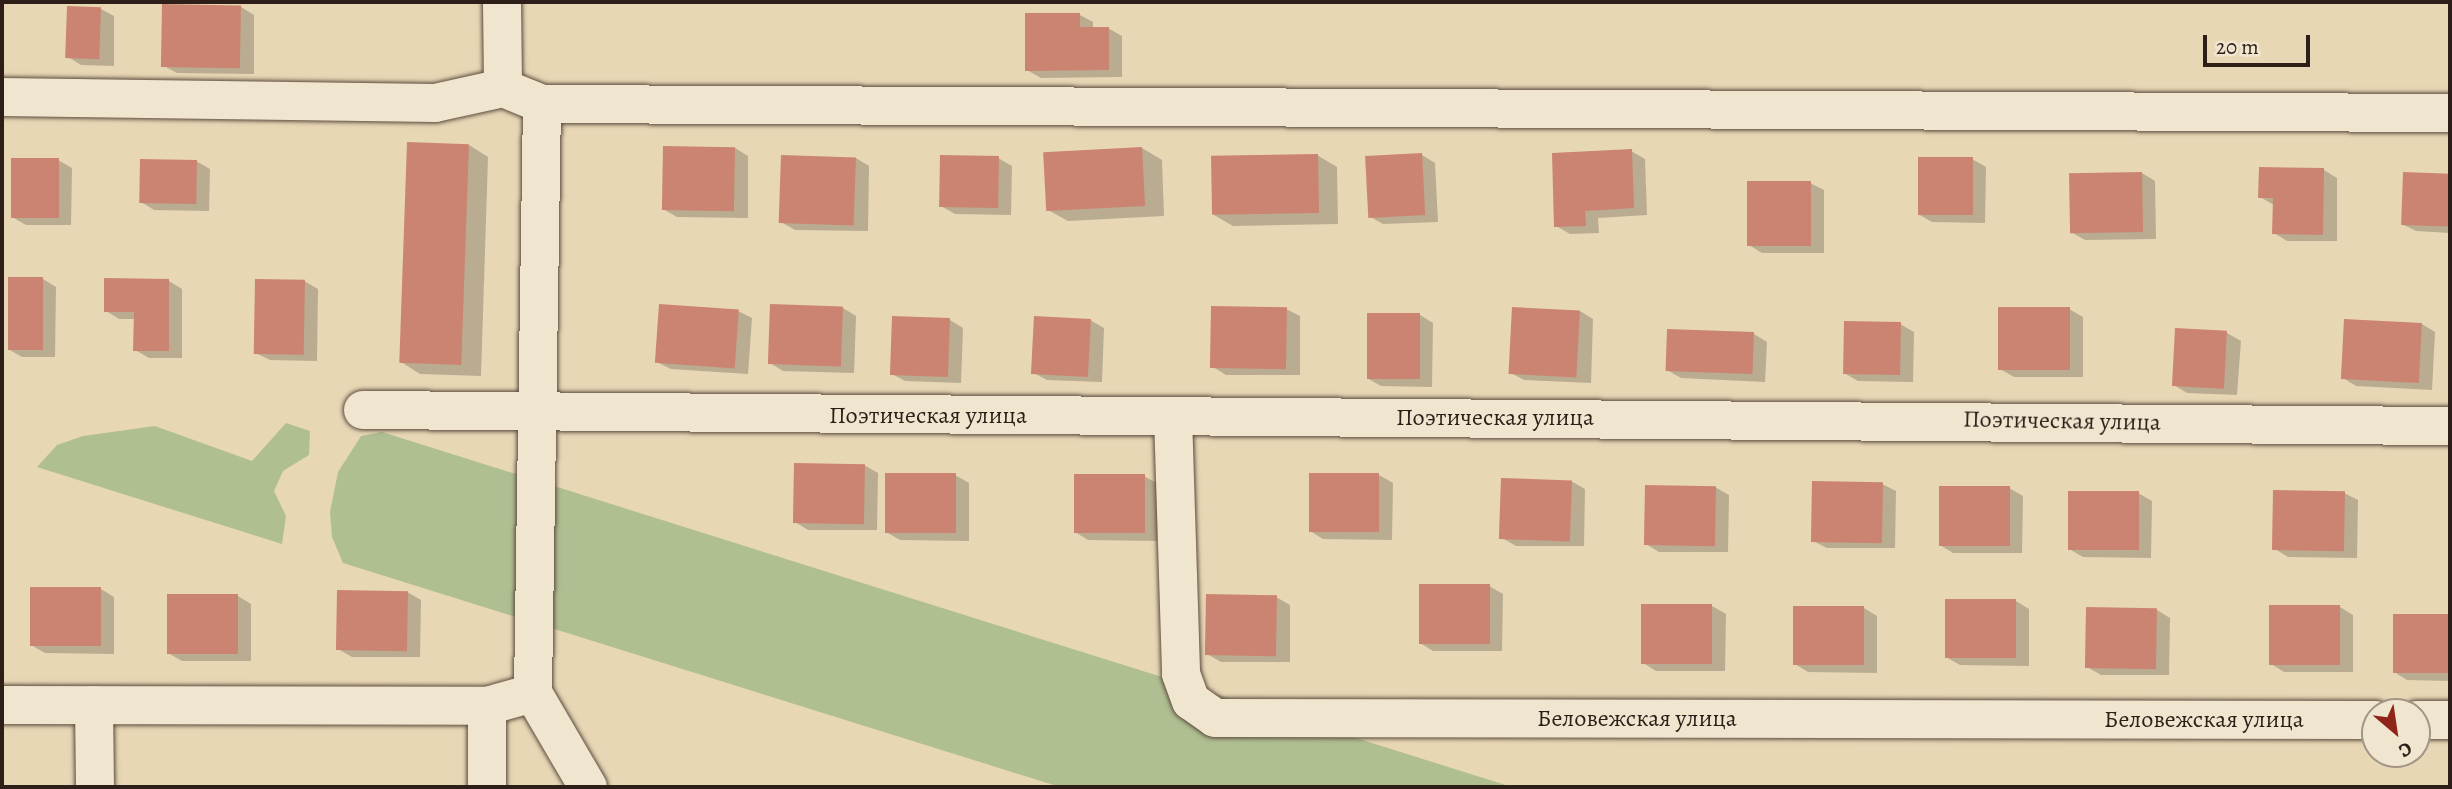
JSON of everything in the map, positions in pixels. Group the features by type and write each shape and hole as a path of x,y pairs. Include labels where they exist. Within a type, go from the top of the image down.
{"street":[{"path":"502,2 503,89"},
{"path":"2,97 435,103 503,89 542,104 2450,113"},
{"path":"542,104 533,693 589,787"},
{"name":"Поэтическая улица","path":"363,410 539,414 2450,426"},
{"name":"Беловежская улица","path":"1173,416 1181,674 1191,701 1215,718 2361,720"},
{"path":"2,705 487,706 533,693"},
{"path":"94,705 95,787"},
{"path":"487,706 487,787"},
{"path":"2431,720 2450,720"}],"green space":[{"path":"286,423 310,431 309,455 283,471 274,491 286,516 282,544 37,467 57,445 83,436 155,426 252,461"},
{"path":"382,432 1512,787 1060,787 343,563 332,537 330,512 338,472 361,436"}],"building":[{"path":"162,4 241,5 240,68 161,67"},
{"path":"67,6 101,7 99,59 65,58"},
{"path":"1025,13 1080,13 1080,27 1109,27 1109,70 1025,71"},
{"path":"407,142 469,144 461,365 399,363"},
{"path":"663,146 735,147 734,211 662,210"},
{"path":"1142,147 1145,206 1046,211 1043,152"},
{"path":"1632,149 1634,208 1585,211 1586,226 1554,227 1552,153"},
{"path":"1422,153 1425,215 1368,218 1365,156"},
{"path":"1318,154 1319,213 1212,215 1211,156"},
{"path":"781,155 856,158 854,226 779,223"},
{"path":"940,155 999,156 998,208 939,207"},
{"path":"1918,157 1973,157 1973,215 1918,215"},
{"path":"11,158 59,158 59,218 11,218"},
{"path":"140,159 197,160 196,204 139,203"},
{"path":"2259,167 2324,168 2323,235 2272,234 2273,198 2258,198"},
{"path":"2142,172 2143,232 2070,233 2069,173"},
{"path":"2403,172 2450,174 2448,227 2401,225"},
{"path":"1747,181 1811,181 1811,246 1747,246"},
{"path":"8,277 43,277 43,350 8,350"},
{"path":"104,278 169,279 169,351 133,351 134,312 104,312"},
{"path":"255,279 305,280 304,355 254,354"},
{"path":"659,304 739,310 735,368 655,363"},
{"path":"770,304 843,307 841,367 768,364"},
{"path":"1211,306 1287,307 1286,369 1210,368"},
{"path":"1512,307 1580,311 1576,377 1508,374"},
{"path":"1998,307 2070,307 2070,370 1998,370"},
{"path":"1367,313 1420,313 1420,379 1367,379"},
{"path":"892,316 950,318 948,377 890,375"},
{"path":"1034,316 1091,319 1088,377 1031,374"},
{"path":"2344,319 2422,323 2419,383 2341,379"},
{"path":"1844,321 1901,322 1900,375 1843,374"},
{"path":"2175,328 2227,331 2224,389 2172,386"},
{"path":"1667,329 1754,332 1752,374 1666,371"},
{"path":"794,463 865,464 864,524 793,523"},
{"path":"885,473 956,473 956,533 885,533"},
{"path":"1309,473 1379,473 1379,532 1309,532"},
{"path":"1074,474 1145,474 1145,533 1074,533"},
{"path":"1501,478 1572,480 1570,541 1499,539"},
{"path":"1812,481 1883,482 1882,543 1811,542"},
{"path":"1645,485 1716,486 1715,546 1644,545"},
{"path":"1939,486 2010,486 2010,546 1939,546"},
{"path":"2273,490 2345,491 2344,551 2272,550"},
{"path":"2068,491 2139,491 2139,550 2068,550"},
{"path":"1419,584 1490,584 1490,644 1419,644"},
{"path":"30,587 101,587 101,646 30,646"},
{"path":"337,590 408,591 407,651 336,650"},
{"path":"167,594 238,594 238,654 167,654"},
{"path":"1206,594 1277,595 1276,656 1205,655"},
{"path":"1945,599 2016,599 2016,658 1945,658"},
{"path":"1641,604 1712,604 1712,664 1641,664"},
{"path":"2269,605 2340,605 2340,665 2269,665"},
{"path":"1793,606 1864,606 1864,665 1793,665"},
{"path":"2086,607 2157,608 2156,669 2085,668"},
{"path":"2393,614 2450,614 2450,673 2393,673"}]}
